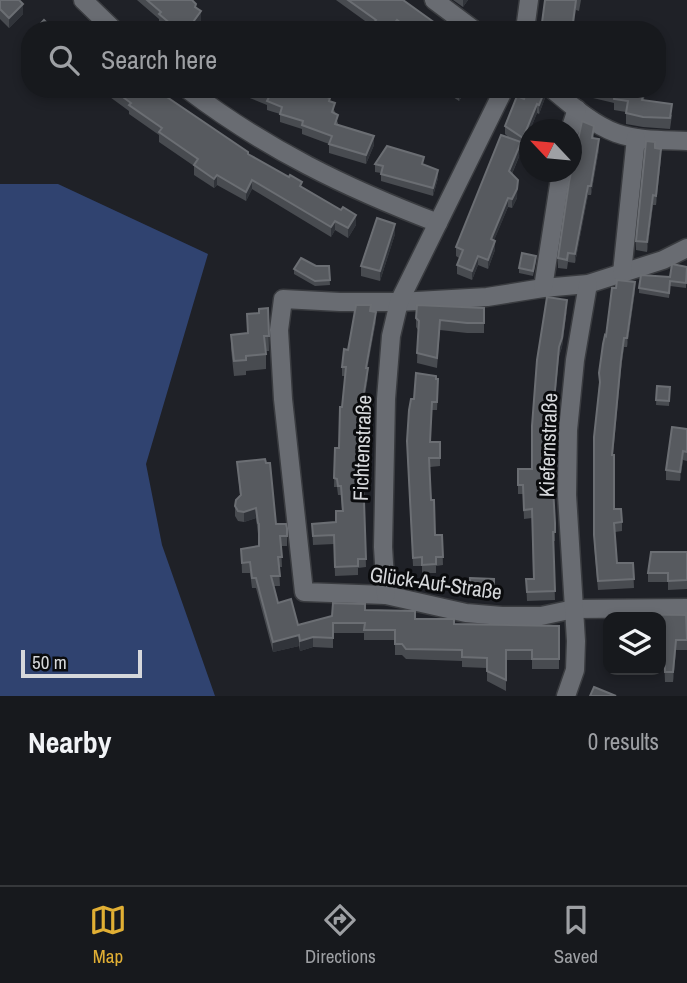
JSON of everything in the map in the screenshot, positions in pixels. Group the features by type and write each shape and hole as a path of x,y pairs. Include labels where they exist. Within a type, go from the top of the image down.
{"street":[{"path":"435,0 462,21"},
{"path":"526,21 529,0"},
{"path":"85,1 105,21"},
{"path":"199,98 290,157 375,199 438,223"},
{"name":"Fichtenstraße","path":"386,595 383,523 386,398 391,336 399,302 500,98"},
{"path":"563,98 600,126 616,133 636,138 687,141"},
{"path":"574,119 577,110"},
{"path":"622,273 636,138"},
{"path":"543,288 559,182"},
{"path":"399,302 487,297 588,284 663,260 687,248"},
{"name":"Kiefernstraße","path":"566,696 575,670 576,641 567,495 568,430 576,350 588,284"},
{"name":"Glück-Auf-Straße","path":"399,302 283,299 279,330 304,592 386,595 466,613 502,616 541,616 574,609 687,608"}],"shaded area":[{"path":"0,184 58,184 208,254 146,464 162,545 215,696 0,696"}],"building":[{"path":"0,0 19,0 23,4 9,18 0,9"},
{"path":"147,0 192,0 196,4 195,7 201,11 194,21 167,21 159,14 161,12"},
{"path":"348,0 403,0 432,21 375,21"},
{"path":"545,0 576,0 573,21 542,21"},
{"path":"124,98 168,98 248,154 302,182 300,186 341,210 343,207 356,215 348,228 335,221 331,227 252,180 246,192 217,175 214,179 194,165 198,159 159,132 162,128 129,105 131,103"},
{"path":"268,98 330,98 329,101 335,103 332,112 338,115 335,124 374,136 366,155 329,144 332,136 302,125 303,121 280,114 282,107 267,101"},
{"path":"516,98 542,98 531,119 519,119 519,135 505,126"},
{"path":"642,98 672,104 670,118 626,113 628,101 614,99"},
{"path":"582,121 594,126 592,138 599,139 591,186 588,186 575,254 568,253 567,260 558,258 569,182 582,182"},
{"path":"501,135 519,141 509,171 518,180 517,189 512,199 508,198 491,239 495,241 488,260 478,256 472,271 457,265 463,250 456,247"},
{"path":"646,141 655,142 655,148 661,149 647,242 636,241"},
{"path":"387,146 424,157 422,164 438,170 433,188 381,174 383,166 375,164"},
{"path":"377,218 395,224 380,271 361,266"},
{"path":"522,253 536,256 533,271 519,268"},
{"path":"301,258 316,266 329,266 330,280 315,281 294,269"},
{"path":"672,264 687,267 686,283 670,281 669,293 639,288 641,275 670,277"},
{"path":"617,280 635,282 621,360 612,455 614,509 621,509 622,522 614,523 617,563 633,563 634,579 598,581 594,535 594,437 603,344 612,288 616,288"},
{"path":"547,297 567,300 559,347 553,412 555,591 527,592 526,579 534,579 532,509 524,510 523,485 518,485 518,469 532,469 537,360"},
{"path":"356,305 371,305 370,311 376,312 363,399 362,485 366,559 358,559 358,566 335,567 334,535 313,536 312,524 336,522 336,511 343,511 341,486 338,486 337,479 334,478 335,448 339,448 340,407 346,367 342,367 344,349 348,350"},
{"path":"417,305 484,308 484,323 440,320 437,358 417,353"},
{"path":"268,308 269,336 264,336 266,354 246,356 246,360 234,361 231,335 248,333 247,314 259,313 259,309"},
{"path":"416,373 436,376 438,379 437,402 432,402 430,442 440,442 440,458 429,458 435,535 442,535 443,557 436,557 436,564 422,565 422,557 413,558 407,441"},
{"path":"657,386 670,387 669,401 656,400"},
{"path":"672,427 687,429 687,452 683,451 680,472 666,470"},
{"path":"265,459 266,463 270,463 276,524 286,524 287,528 287,536 280,536 280,576 271,576 278,603 291,599 298,625 332,616 333,603 365,604 365,610 415,611 415,619 454,619 454,624 559,626 559,659 532,659 532,650 506,650 506,680 487,671 487,658 462,657 462,650 406,649 402,644 395,644 395,630 364,630 365,623 333,623 333,638 313,637 300,641 299,635 273,642 256,578 252,578 250,562 242,563 241,549 259,546 256,508 244,512 238,511 235,506 241,495 237,462"},
{"path":"651,552 687,552 687,580 668,581 668,573 648,573"},
{"path":"470,578 494,579 494,594 470,592"},
{"path":"686,612 687,640 676,640 673,672 666,672 666,615 686,615"},
{"path":"594,687 616,696 590,696"}]}
